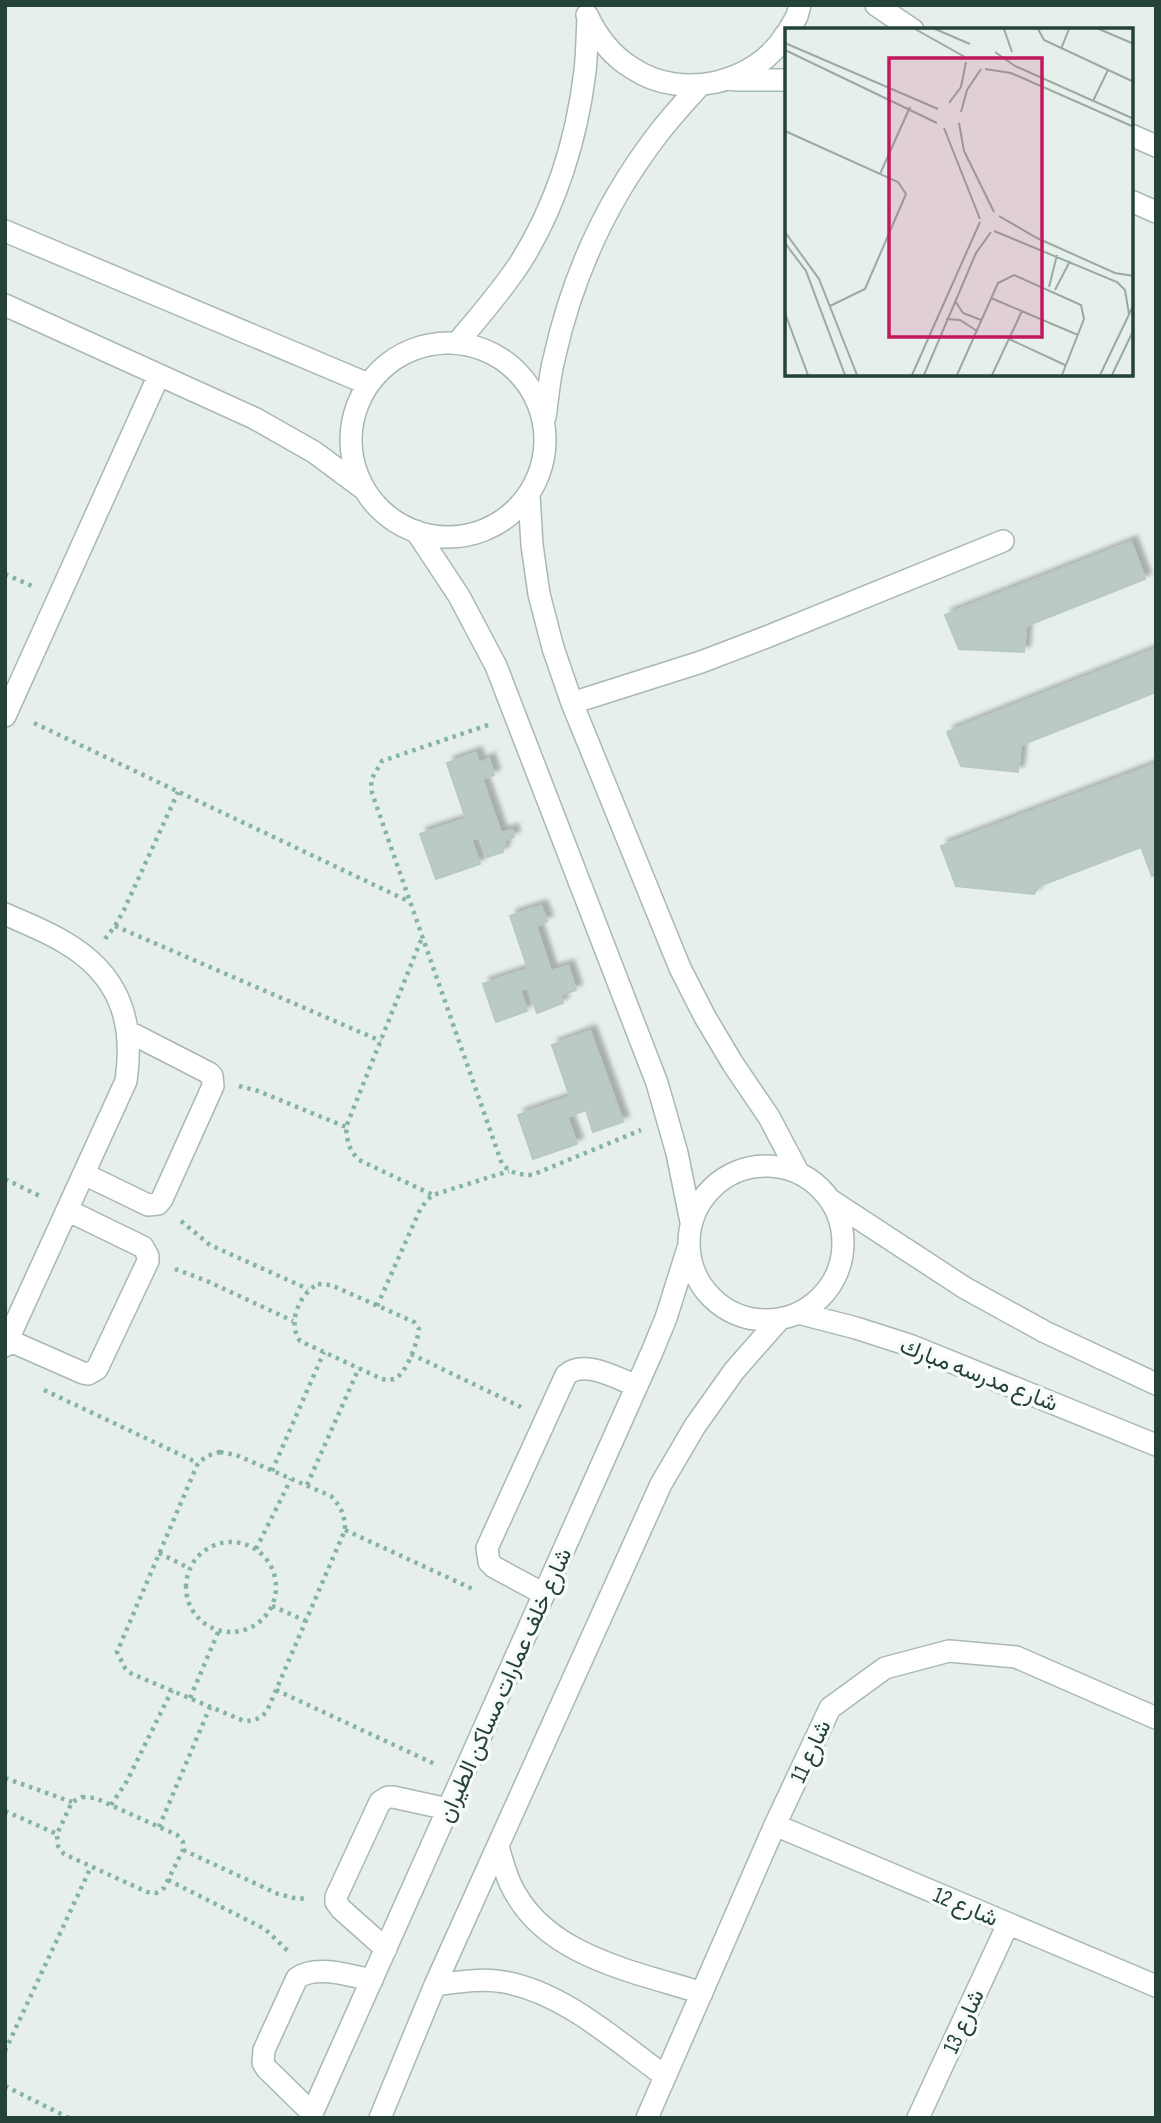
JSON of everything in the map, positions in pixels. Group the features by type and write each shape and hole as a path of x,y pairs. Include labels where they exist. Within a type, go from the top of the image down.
{"street":[{"path":"790,28 800,5"},
{"path":"876,5 910,28"},
{"path":"586,11 606,47 633,69 665,82 700,85 726,80 785,80"},
{"path":"457,343 491,304 520,262 545,217 564,169 578,120 586,69 586,11"},
{"path":"726,80 755,66 780,45 785,37"},
{"path":"544,422 537,398 523,377 504,360 482,349 457,343 431,344 407,352 385,365 368,384 356,410 351,437 354,464 365,490 379,508 396,522 416,531 441,537 466,535 491,527 512,514 529,495 540,472 545,448 544,422 553,360 569,300 592,241 622,186 658,133 700,85"},
{"path":"1133,136 1156,146"},
{"path":"1133,202 1156,212"},
{"path":"5,231 368,384"},
{"path":"5,305 285,434 365,490"},
{"path":"6,713 159,375"},
{"path":"529,495 539,594 553,648 572,703 680,968 705,1017 769,1117 798,1172"},
{"path":"416,531 459,596 496,666 645,1047 668,1119 691,1222"},
{"path":"572,703 712,658 1003,541"},
{"path":"5,914 64,942 88,958 107,980 121,1004 129,1032 130,1057 126,1081 67,1210 7,1343 83,1373 93,1372 97,1369 148,1256 144,1247 67,1210"},
{"path":"84,1174 148,1205 158,1204 213,1086 209,1073 129,1032"},
{"path":"788,1317 755,1320 735,1314 716,1304 702,1288 692,1269 688,1248 691,1222 700,1201 714,1185 733,1172 754,1166 777,1166 798,1172 817,1184 832,1201 965,1288 1045,1332 1156,1384"},
{"path":"380,2118 435,1985 661,1484 695,1426 726,1382 788,1317 817,1302 832,1285 841,1265 844,1243 841,1221 832,1201"},
{"name":"شارع خلف عمارات مساكن الطيران","path":"311,2115 637,1386 666,1318 688,1248"},
{"name":"شارع مدرسه مبارك","path":"788,1317 856,1328 912,1346 1156,1445"},
{"path":"544,1594 494,1567 489,1562 487,1548 566,1375 572,1370 586,1368 637,1386"},
{"name":"شارع 11","path":"647,2118 775,1825 830,1709 885,1668 949,1651 1016,1657 1156,1718"},
{"path":"386,1949 341,1909 336,1897 380,1802 393,1797 449,1809"},
{"name":"شارع 12","path":"775,1825 1156,1986"},
{"path":"498,1847 510,1884 531,1916 560,1942 594,1959 702,1993"},
{"name":"شارع 13","path":"918,2118 1008,1924"},
{"path":"311,2115 267,2069 262,2056 297,1978 303,1973 318,1971 372,1980"},
{"path":"435,1985 469,1981 503,1982 536,1991 566,2005 665,2076"}],"path":[{"path":"6,713 410,901"},
{"path":"515,716 382,761 371,780 372,793 502,1164 509,1171 532,1175 668,1119"},
{"path":"88,958 115,926 178,792"},
{"path":"115,926 381,1041"},
{"path":"422,938 346,1127 351,1151 359,1160 433,1195"},
{"path":"213,1086 229,1085 258,1091 346,1127"},
{"path":"377,1306 426,1201 433,1195 509,1171"},
{"path":"5,1178 67,1210"},
{"path":"162,1199 176,1217 210,1245 308,1289"},
{"path":"148,1261 207,1281 293,1321"},
{"path":"318,1284 331,1285 377,1306 414,1322 419,1329 411,1354 400,1375 392,1380 382,1379 300,1341 294,1333 293,1321 308,1289 318,1284"},
{"path":"272,1471 324,1352"},
{"path":"411,1354 546,1419"},
{"path":"307,1485 359,1368"},
{"path":"41,1389 198,1463"},
{"path":"220,1452 236,1455 272,1471 331,1496 340,1505 345,1516 345,1530 267,1711 253,1721 244,1721 132,1674 125,1668 117,1652 198,1463 207,1456 220,1452"},
{"path":"256,1549 291,1479"},
{"path":"345,1530 484,1594"},
{"path":"226,1542 242,1543 256,1549 268,1560 274,1574 276,1590 272,1606 263,1619 235,1632 219,1630 205,1624 194,1613 187,1599 185,1583 189,1568 198,1555 211,1546 226,1542"},
{"path":"159,1553 189,1568"},
{"path":"272,1606 306,1621"},
{"path":"190,1698 219,1630"},
{"path":"111,1805 127,1781 172,1690"},
{"path":"276,1690 463,1777"},
{"path":"159,1827 210,1707"},
{"path":"5,1778 72,1802"},
{"path":"82,1797 95,1798 111,1805 177,1835 183,1842 183,1850 164,1888 156,1893 147,1892 91,1867 64,1854 58,1846 57,1834 72,1802 82,1797"},
{"path":"5,1811 57,1834"},
{"path":"183,1850 278,1894 294,1898 336,1897"},
{"path":"5,2051 91,1867"},
{"path":"168,1880 265,1929 291,1954 303,1973"},
{"path":"5,2086 69,2118"}],"building":[{"path":"1131,542 1145,579 1026,626 1024,652 959,649 945,615"},
{"path":"1156,649 1156,692 1021,745 1018,772 961,766 947,732"},
{"path":"476,753 479,763 489,759 494,775 482,779 501,833 512,830 514,837 505,840 503,852 487,857 480,837 471,840 480,864 436,879 420,834 466,819 447,763"},
{"path":"1156,764 1156,874 1152,876 1141,847 1039,886 1034,894 956,886 941,846"},
{"path":"541,906 547,921 536,926 551,971 568,966 576,990 560,995 563,1003 537,1013 528,987 520,990 527,1011 496,1022 483,984 528,969 510,916"},
{"path":"590,1031 623,1122 593,1132 586,1110 567,1117 577,1144 533,1159 518,1115 570,1097 552,1045"}]}
